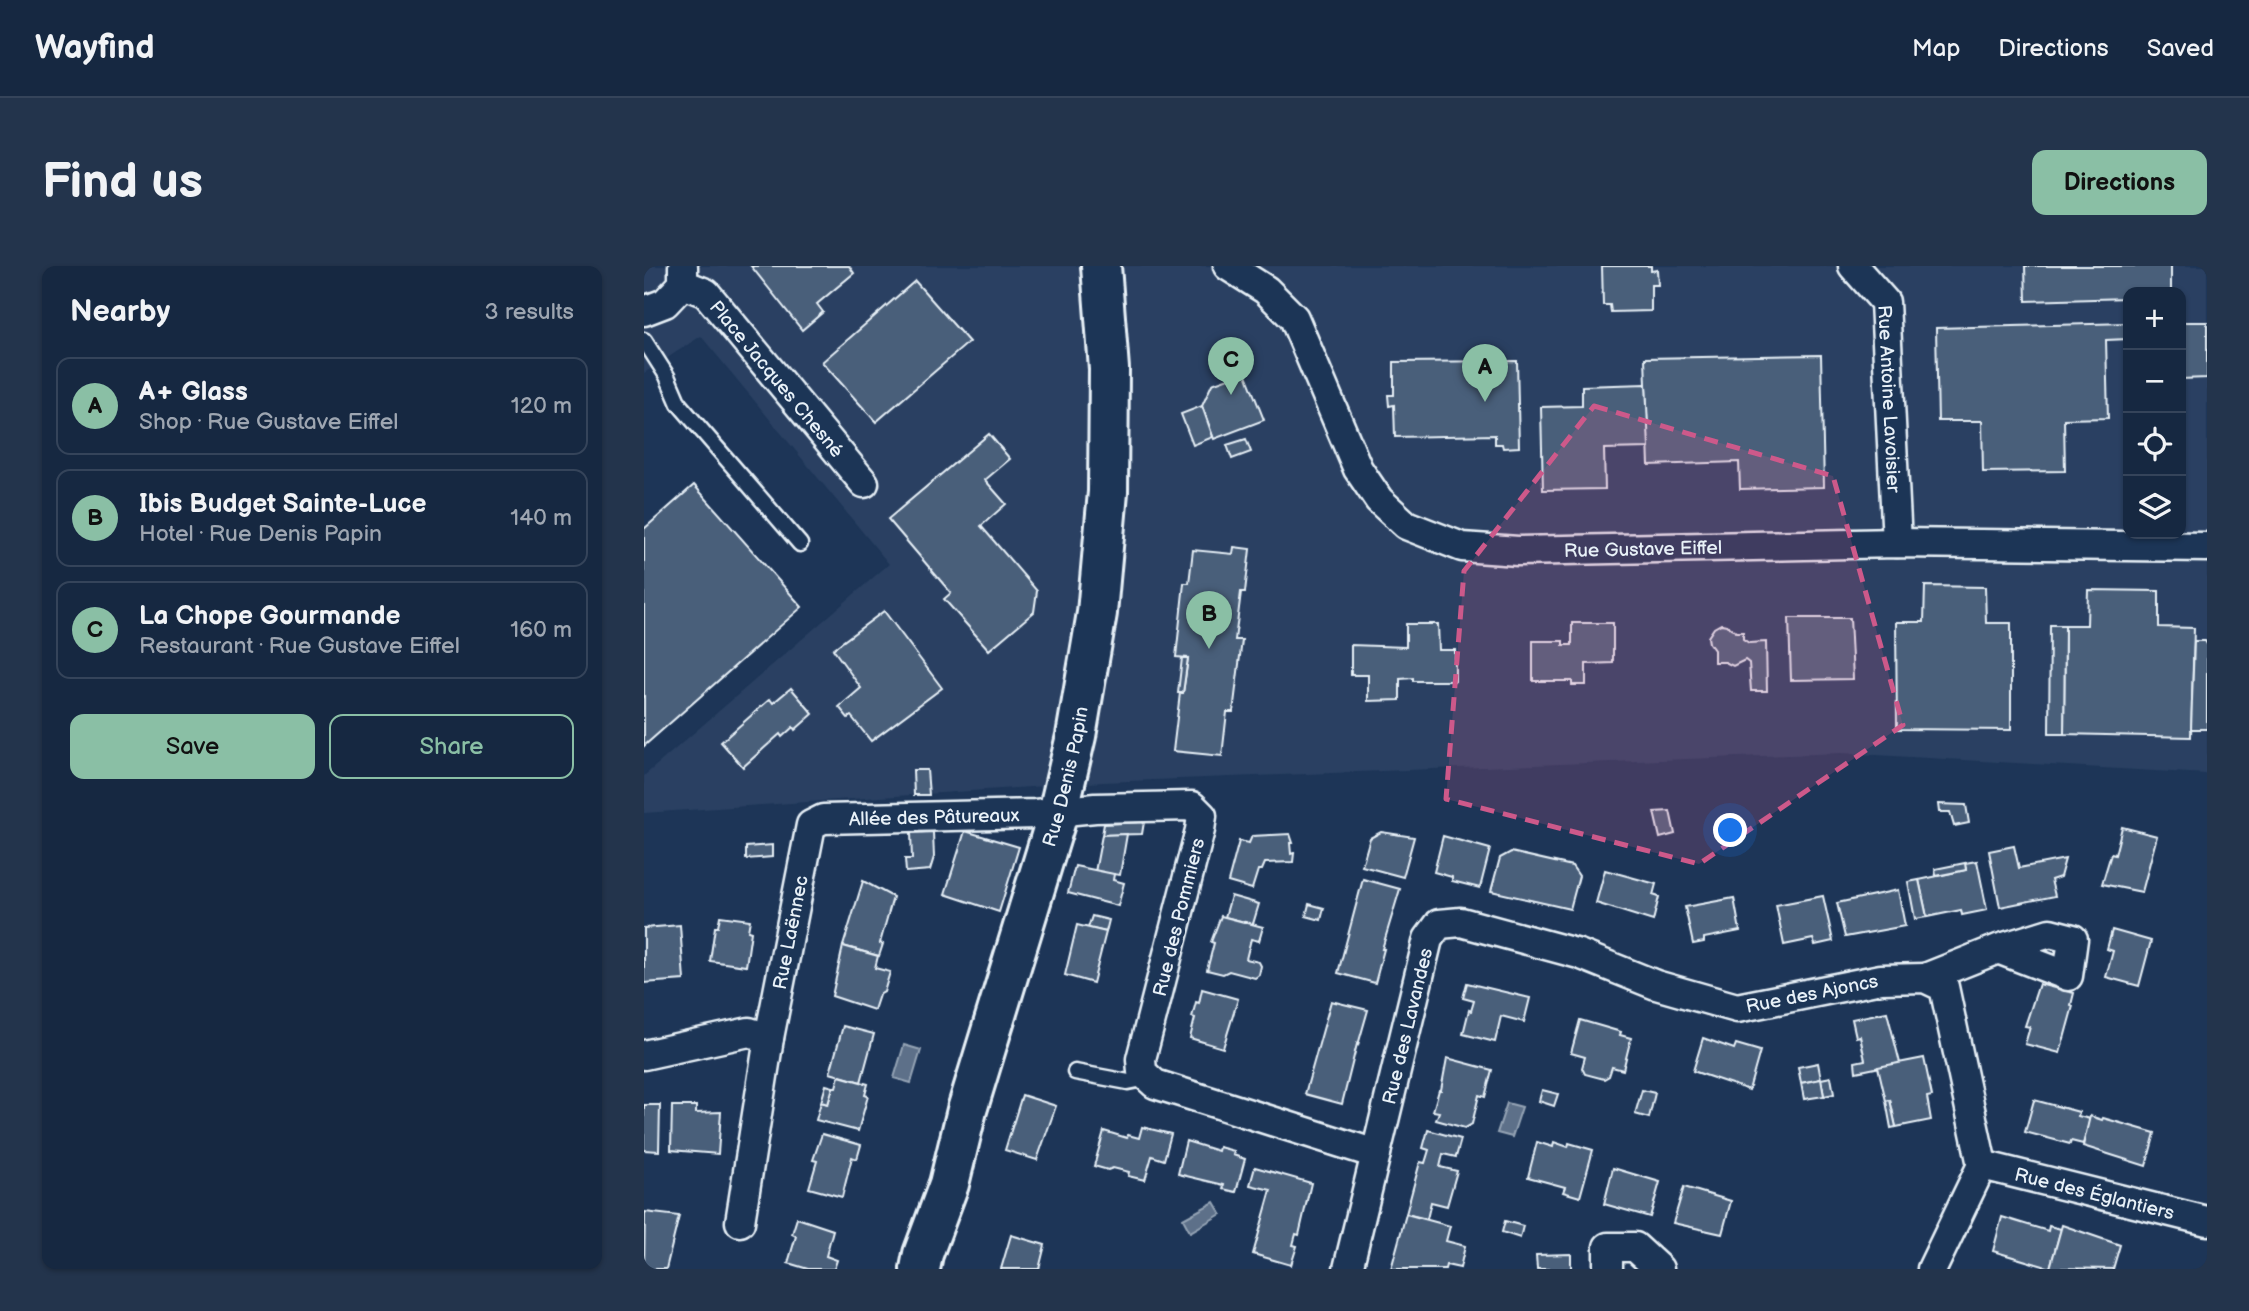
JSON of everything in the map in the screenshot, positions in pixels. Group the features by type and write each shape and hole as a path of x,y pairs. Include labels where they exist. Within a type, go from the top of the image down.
{"street":[{"name":"Rue Denis Papin","path":"920,1269 949,1184 967,1110 1070,767 1097,613 1108,492 1109,369 1101,266"},
{"name":"Rue Gustave Eiffel","path":"1230,266 1266,290 1294,318 1358,469 1379,500 1406,525 1462,547 1518,551 1896,544 2207,547"},
{"name":"Rue Antoine Lavoisier","path":"1853,266 1885,302 1896,544"},
{"name":"Place Jacques Chesné","path":"644,311 665,303 683,275 706,293 864,483"},
{"name":"Rue des Pommiers","path":"1058,813 1095,808 1192,806 1202,816 1141,1059 1142,1072 1148,1078"},
{"name":"Allée des Pâtureaux","path":"811,825 823,819 1058,813"},
{"name":"Rue Laënnec","path":"740,1222 769,1038 811,825"},
{"name":"Rue des Lavandes","path":"1348,1269 1428,939 1438,924 1461,922 1579,954"},
{"name":"Rue des Ajoncs","path":"1579,954 1656,985 1737,1008 1881,979 1925,978 1998,949"},
{"path":"1925,978 1944,987 1982,1165 1932,1269"},
{"path":"644,1055 749,1032 769,1038"},
{"path":"1148,1078 1155,1084 1376,1154"},
{"name":"Rue des Églantiers","path":"1982,1165 2207,1221"},
{"path":"1608,1269 1608,1247 1635,1247 1659,1269"}],"lane":[{"path":"644,340 667,376 679,404 800,544"},
{"path":"1075,1072 1128,1082 1148,1078"}],"highlighted area":[{"path":"1594,406 1833,476 1903,725 1699,864 1446,799 1464,571"}],"shaded area":[{"path":"644,266 2207,266 2207,774 1841,753 1103,782 644,813 644,776 889,564 701,336 644,373"},
{"path":"904,1045 921,1050 911,1083 894,1078"},
{"path":"1507,1103 1522,1107 1512,1137 1497,1133"},
{"path":"1214,1202 1221,1214 1190,1232 1183,1219"}],"building":[{"path":"751,266 849,266 854,273 817,304 823,312 802,330"},
{"path":"1602,266 1651,266 1651,271 1657,270 1658,285 1651,285 1651,311 1611,312 1610,305 1603,305"},
{"path":"2025,266 2171,266 2171,287 2123,287 2123,298 2026,301"},
{"path":"915,281 969,342 876,422 822,362"},
{"path":"2186,322 2207,322 2207,378 2186,379"},
{"path":"2123,323 2123,339 2106,340 2108,418 2064,419 2065,471 1983,472 1982,421 1938,421 1936,328"},
{"path":"1821,355 1824,487 1740,489 1739,462 1649,465 1645,358"},
{"path":"1517,361 1519,447 1503,448 1502,444 1495,444 1495,435 1395,437 1394,405 1389,406 1388,395 1394,395 1394,362"},
{"path":"1245,372 1264,420 1214,439 1202,406 1212,384"},
{"path":"1646,384 1649,448 1604,449 1605,489 1543,490 1541,407 1582,406 1582,386"},
{"path":"1202,406 1213,437 1193,445 1181,414"},
{"path":"989,434 1010,459 985,480 1006,504 981,526 1037,591 1034,612 989,650 944,599 951,593 888,519"},
{"path":"1246,439 1251,452 1232,459 1227,445"},
{"path":"694,485 802,607 644,746 644,529"},
{"path":"1234,547 1250,549 1235,640 1242,640 1233,712 1227,712 1222,756 1173,751 1180,693 1183,693 1188,658 1176,657 1184,583 1189,583 1193,550 1233,554"},
{"path":"1925,586 1985,587 1986,623 2011,623 2011,730 1897,729 1896,622 1924,622"},
{"path":"2088,590 2159,591 2159,627 2194,628 2191,737 2064,734 2065,625 2087,625"},
{"path":"884,611 942,688 871,741 851,716 848,718 839,707 861,688 833,649"},
{"path":"1789,618 1850,618 1853,679 1791,680"},
{"path":"1572,623 1613,623 1613,663 1586,664 1586,685 1572,685 1572,681 1533,681 1533,641 1563,641 1563,645 1572,645"},
{"path":"1406,624 1438,624 1439,650 1455,650 1455,681 1400,679 1400,700 1368,701 1368,675 1351,675 1351,645 1406,647"},
{"path":"1721,624 1736,632 1743,632 1743,639 1749,643 1766,642 1767,691 1751,691 1749,663 1745,660 1733,666 1725,662 1714,662 1714,650 1708,637 1714,628"},
{"path":"2050,625 2065,625 2064,734 2049,734"},
{"path":"2194,641 2205,641 2207,644 2207,729 2191,729"},
{"path":"1182,658 1188,658 1183,693 1178,693"},
{"path":"791,688 813,714 795,730 793,727 782,737 780,734 743,767 721,742 770,699 773,703"},
{"path":"913,770 927,770 929,795 914,795"},
{"path":"1938,804 1966,805 1969,823 1954,826 1950,812 1939,812"},
{"path":"1670,811 1675,834 1660,838 1654,812"},
{"path":"1144,822 1142,834 1102,835 1104,824"},
{"path":"2122,827 2157,836 2142,892 2102,884 2111,854 2115,855"},
{"path":"965,831 1019,847 999,912 945,894"},
{"path":"933,832 934,857 930,870 906,872 905,859 912,859 911,833"},
{"path":"1381,832 1414,837 1403,877 1362,866 1370,838"},
{"path":"1127,834 1120,875 1095,872 1102,835"},
{"path":"1290,834 1293,862 1265,863 1262,870 1258,870 1252,889 1228,882 1239,841 1249,843 1252,836"},
{"path":"1443,836 1490,849 1480,888 1452,881 1452,877 1434,872"},
{"path":"772,845 772,857 746,859 746,847"},
{"path":"2014,846 2019,868 2065,859 2060,877 2051,880 2055,896 2000,907 1989,851"},
{"path":"1511,852 1572,866 1579,876 1570,909 1491,891 1500,858"},
{"path":"1977,861 1987,910 1962,915 1961,910 1927,917 1919,880 1966,870 1965,863"},
{"path":"1965,863 1966,870 1936,876 1935,869"},
{"path":"1075,866 1114,874 1113,880 1124,883 1118,906 1068,893"},
{"path":"1605,870 1656,884 1653,895 1659,897 1653,921 1596,903"},
{"path":"1363,879 1400,889 1375,983 1338,973"},
{"path":"1919,880 1927,917 1915,919 1908,882"},
{"path":"863,881 893,897 879,956 843,946"},
{"path":"1898,890 1905,926 1845,937 1837,903"},
{"path":"1231,896 1259,904 1253,924 1225,917"},
{"path":"1823,896 1833,941 1815,945 1813,939 1784,945 1776,905"},
{"path":"1734,898 1740,931 1704,938 1704,942 1693,944 1685,907"},
{"path":"1309,904 1324,908 1321,920 1306,916"},
{"path":"720,916 750,920 746,966 710,961 715,927 718,927"},
{"path":"1092,916 1109,920 1106,932 1088,928"},
{"path":"1221,916 1263,927 1259,941 1251,939 1246,959 1259,962 1261,966 1259,975 1255,978 1229,971 1223,974 1207,970 1214,943 1211,942"},
{"path":"680,925 684,980 644,983 644,928"},
{"path":"1077,925 1106,932 1093,983 1065,975"},
{"path":"2112,930 2151,941 2139,986 2106,977 2113,951 2107,949"},
{"path":"843,946 878,956 875,968 890,972 884,992 879,995 874,1010 832,996"},
{"path":"1467,983 1530,998 1524,1022 1501,1016 1495,1042 1463,1034 1474,1001 1463,998"},
{"path":"2039,984 2074,993 2060,1053 2025,1044 2030,1027 2025,1026"},
{"path":"1202,989 1238,999 1223,1048 1190,1038 1195,1018 1192,1017"},
{"path":"1331,1001 1368,1010 1342,1104 1305,1094"},
{"path":"1887,1012 1900,1063 1856,1072 1855,1062 1865,1060 1860,1036 1856,1037 1852,1019"},
{"path":"1580,1020 1621,1032 1620,1035 1631,1038 1623,1070 1612,1067 1609,1076 1604,1079 1585,1074 1582,1068 1585,1057 1571,1053"},
{"path":"843,1026 874,1034 861,1082 830,1073"},
{"path":"1703,1038 1734,1049 1736,1044 1760,1051 1749,1090 1693,1071"},
{"path":"1447,1058 1492,1070 1485,1097 1479,1095 1472,1124 1465,1128 1436,1120 1439,1112 1433,1111 1441,1090"},
{"path":"1924,1058 1932,1096 1927,1097 1931,1120 1896,1127 1890,1100 1886,1101 1878,1067"},
{"path":"1818,1063 1821,1079 1801,1083 1798,1067"},
{"path":"839,1076 868,1084 865,1095 868,1096 858,1131 816,1120 821,1102 828,1104"},
{"path":"1831,1077 1834,1094 1824,1096 1821,1079"},
{"path":"1821,1079 1824,1096 1804,1099 1801,1083"},
{"path":"826,1085 833,1087 828,1104 821,1102"},
{"path":"1542,1090 1558,1094 1554,1106 1539,1101"},
{"path":"1642,1090 1655,1093 1649,1118 1635,1114"},
{"path":"1022,1095 1056,1106 1037,1160 1005,1150"},
{"path":"1890,1100 1896,1127 1891,1128 1886,1101"},
{"path":"2034,1100 2079,1112 2078,1116 2090,1119 2083,1144 2071,1141 2070,1144 2025,1132"},
{"path":"644,1105 660,1105 659,1151 644,1150"},
{"path":"672,1106 696,1106 696,1113 721,1112 718,1154 671,1150"},
{"path":"2090,1116 2155,1133 2146,1166 2083,1146"},
{"path":"1142,1127 1171,1134 1164,1160 1152,1156 1145,1180 1128,1176 1129,1172 1094,1166 1104,1131 1127,1138 1128,1135 1139,1138"},
{"path":"1428,1130 1461,1139 1456,1157 1443,1154 1440,1167 1457,1171 1447,1206 1431,1202 1427,1219 1406,1214 1420,1162 1425,1163 1429,1150 1423,1148"},
{"path":"822,1134 861,1145 857,1159 852,1157 842,1197 809,1188 817,1161 813,1160"},
{"path":"1186,1141 1218,1151 1219,1147 1234,1151 1233,1155 1245,1159 1236,1192 1223,1189 1224,1185 1178,1174"},
{"path":"1537,1142 1553,1147 1554,1142 1568,1147 1569,1143 1593,1150 1580,1197 1563,1192 1565,1187 1528,1177"},
{"path":"1255,1167 1311,1183 1299,1235 1296,1234 1293,1245 1297,1246 1291,1265 1253,1254 1271,1190 1250,1185"},
{"path":"1613,1168 1660,1182 1650,1217 1604,1204"},
{"path":"1684,1187 1731,1201 1722,1234 1673,1223"},
{"path":"645,1212 679,1216 666,1269 644,1269"},
{"path":"1406,1214 1450,1226 1446,1241 1465,1246 1460,1268 1446,1265 1445,1269 1391,1269"},
{"path":"2002,1217 2048,1231 2049,1226 2061,1229 2050,1268 1993,1251"},
{"path":"797,1218 833,1230 826,1256 837,1260 834,1269 808,1269 788,1263 796,1236 792,1234"},
{"path":"1505,1221 1523,1226 1520,1238 1502,1232"},
{"path":"2062,1225 2120,1245 2113,1269 2050,1268"},
{"path":"1011,1235 1045,1245 1039,1269 1001,1269"},
{"path":"1571,1254 1571,1269 1537,1269 1536,1255"}],"place":[{"name":"La Chope Gourmande","path":"1231,395"},
{"name":"A+ Glass","path":"1485,402"},
{"name":"Ibis Budget Sainte-Luce","path":"1209,649"}]}
